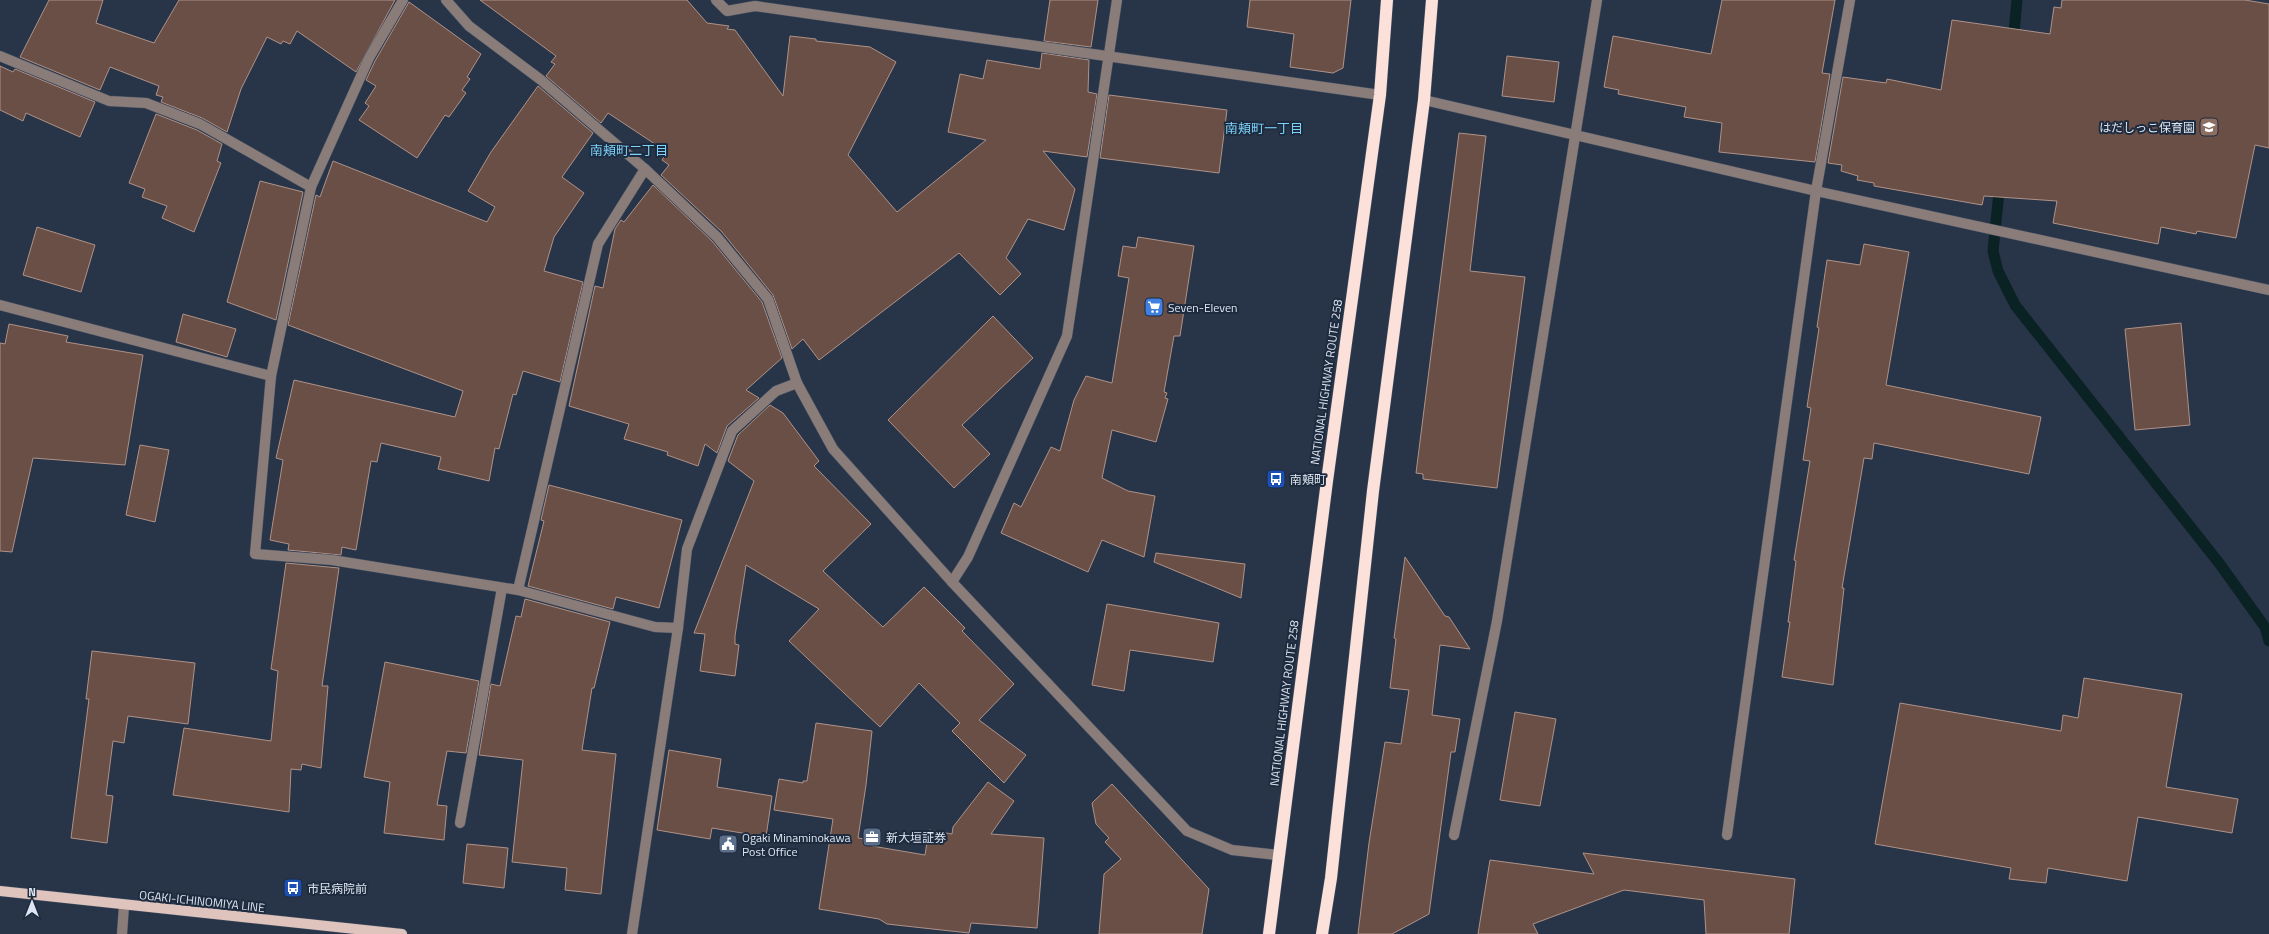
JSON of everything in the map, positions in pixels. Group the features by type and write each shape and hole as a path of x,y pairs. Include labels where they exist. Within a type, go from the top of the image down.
{"highway":[{"name":"NATIONAL HIGHWAY ROUTE 258","path":"1269,934 1329,465 1380,95 1387,0"},
{"path":"1322,934 1331,878 1372,491 1424,100 1432,0"}],"main road":[{"name":"OGAKI-ICHINOMIYA LINE","path":"0,892 402,934"}],"street":[{"path":"403,0 369,58 311,187 271,376 255,554 332,560 518,590 655,627 678,628"},
{"path":"446,0 468,26 541,80 645,169 716,237 768,299 797,383 833,449 952,582 1186,831 1232,850 1278,855"},
{"path":"716,0 727,11 755,6 1109,58 1380,95"},
{"path":"952,582 968,557 1067,336 1117,0"},
{"path":"1454,836 1498,621 1597,0"},
{"path":"1727,835 1816,191 1850,0"},
{"path":"0,56 109,101 146,103 200,124 311,187"},
{"path":"1424,100 1816,191 2269,290"},
{"path":"518,590 598,244 645,169"},
{"path":"0,305 271,376"},
{"path":"632,934 678,628 687,549 732,431 776,391 797,383"},
{"path":"460,823 502,588"},
{"path":"122,934 124,906"}],"building":[{"path":"49,0 103,0 96,23 154,43 179,0 395,0 356,72 297,31 290,44 283,41 281,44 267,37 241,89 227,132 202,118 161,102 163,97 156,95 159,86 110,67 100,90 20,57"},
{"path":"480,0 687,0 707,23 729,26 727,29 735,30 783,96 790,36 816,39 816,41 870,47 896,62 848,155 897,212 986,140 948,132 960,74 983,79 987,60 1040,69 1042,53 1089,60 1088,92 1097,94 1087,157 1043,151 1075,189 1064,230 1028,219 1006,258 1021,274 1000,295 959,253 819,360 803,339 792,349 773,295 722,232 661,175 669,165 662,160 667,152 608,113 601,123 546,76 555,64 551,62 556,56"},
{"path":"1050,0 1098,0 1091,47 1044,41"},
{"path":"1250,0 1351,0 1343,68 1333,73 1290,67 1294,34 1247,27"},
{"path":"1722,0 1835,0 1822,73 1830,74 1815,162 1719,152 1722,123 1684,117 1686,107 1618,94 1619,90 1604,87 1613,36 1711,54"},
{"path":"2062,0 2245,0 2269,4 2269,148 2255,145 2236,238 2197,231 2196,234 2161,227 2158,244 2053,223 2057,201 1984,196 1982,205 1874,186 1874,183 1857,180 1858,176 1841,171 1842,165 1828,163 1843,77 1886,83 1887,79 1941,90 1952,20 2050,34 2054,7 2061,8"},
{"path":"409,2 481,54 467,77 470,79 462,90 466,93 449,117 445,115 417,158 359,120 369,106 365,103 376,86 366,80 375,61"},
{"path":"1507,56 1559,62 1554,102 1502,96"},
{"path":"0,66 13,72 15,69 95,102 80,137 26,113 23,121 0,110"},
{"path":"538,86 593,133 562,177 584,193 554,237 544,271 583,282 560,382 523,371 516,395 513,394 499,449 495,448 489,481 438,469 441,457 381,443 377,462 371,461 356,550 342,547 341,555 288,550 289,544 270,540 283,460 276,458 294,380 455,417 463,391 288,325 316,195 320,197 333,161 487,222 495,207 468,191 491,152"},
{"path":"1109,95 1227,110 1219,173 1100,158"},
{"path":"156,114 197,130 222,144 217,161 221,163 194,232 162,218 167,206 142,197 145,189 129,183"},
{"path":"1459,133 1486,136 1470,271 1525,277 1497,488 1423,479 1423,474 1416,473"},
{"path":"260,181 303,192 276,320 227,302"},
{"path":"653,185 712,241 762,302 782,358 746,390 759,398 727,426 717,453 705,444 698,466 667,455 668,452 624,439 629,424 569,406 595,286 603,288 615,229 621,220 624,222"},
{"path":"37,227 95,245 81,292 23,275"},
{"path":"1138,237 1194,246 1180,336 1174,336 1164,392 1167,393 1165,398 1168,399 1156,442 1112,430 1102,478 1128,491 1155,496 1144,557 1102,540 1088,572 1001,533 1014,503 1021,507 1051,447 1060,451 1074,400 1086,376 1112,383 1129,278 1118,276 1123,246 1136,248"},
{"path":"1864,244 1909,252 1886,385 2041,417 2029,474 1874,443 1872,459 1864,458 1842,588 1844,588 1833,685 1782,677 1790,622 1788,622 1796,561 1794,560 1810,461 1803,460 1811,408 1807,407 1819,328 1817,327 1827,260 1860,265"},
{"path":"183,314 236,329 227,357 176,342"},
{"path":"993,316 1033,358 962,425 990,454 954,488 888,420"},
{"path":"2181,323 2190,425 2135,430 2125,329"},
{"path":"9,324 68,336 66,342 143,355 125,465 33,458 12,552 0,551 0,343 5,344"},
{"path":"770,405 783,413 819,461 814,466 871,524 823,571 883,627 924,587 965,628 962,631 1014,684 979,720 1026,755 1004,783 952,731 960,723 919,683 880,727 789,641 819,609 746,565 735,636 735,644 739,645 735,676 700,671 705,634 694,633 754,481 728,461 738,435"},
{"path":"140,445 169,450 155,522 126,515"},
{"path":"549,485 682,520 659,608 616,597 613,609 528,586 544,521 541,520"},
{"path":"1156,553 1245,564 1241,598 1154,562"},
{"path":"1405,557 1445,616 1449,617 1470,649 1440,645 1432,715 1460,719 1455,752 1451,752 1429,914 1392,934 1358,934 1369,843 1385,742 1401,744 1409,690 1390,688 1396,639 1394,638"},
{"path":"286,563 339,568 322,686 328,686 321,768 302,764 301,770 291,769 289,812 173,795 184,728 271,741 278,671 271,669"},
{"path":"525,599 610,622 594,688 592,688 582,750 616,754 601,894 565,890 567,868 512,862 523,760 479,755 491,684 500,686 516,616 521,617"},
{"path":"1107,604 1219,623 1213,662 1130,650 1124,691 1092,685"},
{"path":"92,651 195,663 188,724 128,716 124,743 113,741 106,795 113,796 107,843 71,838 89,699 86,699"},
{"path":"385,662 479,681 466,753 447,751 437,805 447,806 444,840 384,833 390,782 364,777"},
{"path":"2084,678 2182,694 2166,787 2238,799 2232,833 2138,817 2127,881 2048,868 2046,883 2009,879 2011,868 1875,844 1900,703 2061,731 2063,715 2078,718"},
{"path":"1515,712 1556,719 1540,806 1500,800"},
{"path":"816,723 872,731 858,838 873,840 872,846 925,855 929,830 952,834 953,827 988,782 1014,801 991,834 1044,838 1037,928 971,923 969,933 887,924 879,919 819,909 833,819 774,810 779,779 803,783 803,781 807,781"},
{"path":"669,750 721,759 717,787 772,796 766,837 712,828 710,839 657,830"},
{"path":"1112,784 1209,889 1202,934 1099,934 1104,874 1121,859 1105,842 1109,838 1096,824 1092,803"},
{"path":"467,844 508,848 504,888 463,883"},
{"path":"1583,853 1795,879 1789,934 1706,934 1704,900 1624,890 1533,924 1538,934 1478,934 1490,860 1594,874"}],"waterway":[{"path":"2013,43 2017,0"},
{"path":"2000,182 1993,251 1998,271 2015,305 2219,563 2265,627 2269,641"}],"place":[{"name":"はだしっこ保育園","path":"2209,127"},
{"name":"Seven-Eleven","path":"1154,307"},
{"name":"南頬町","path":"1276,479"},
{"name":"新大垣証券","path":"872,837"},
{"name":"Ogaki Minaminokawa Post Office","path":"728,844"},
{"name":"市民病院前","path":"293,888"}],"district":[{"name":"南頬町一丁目","path":"1264,128"},
{"name":"南頬町二丁目","path":"629,150"}]}
